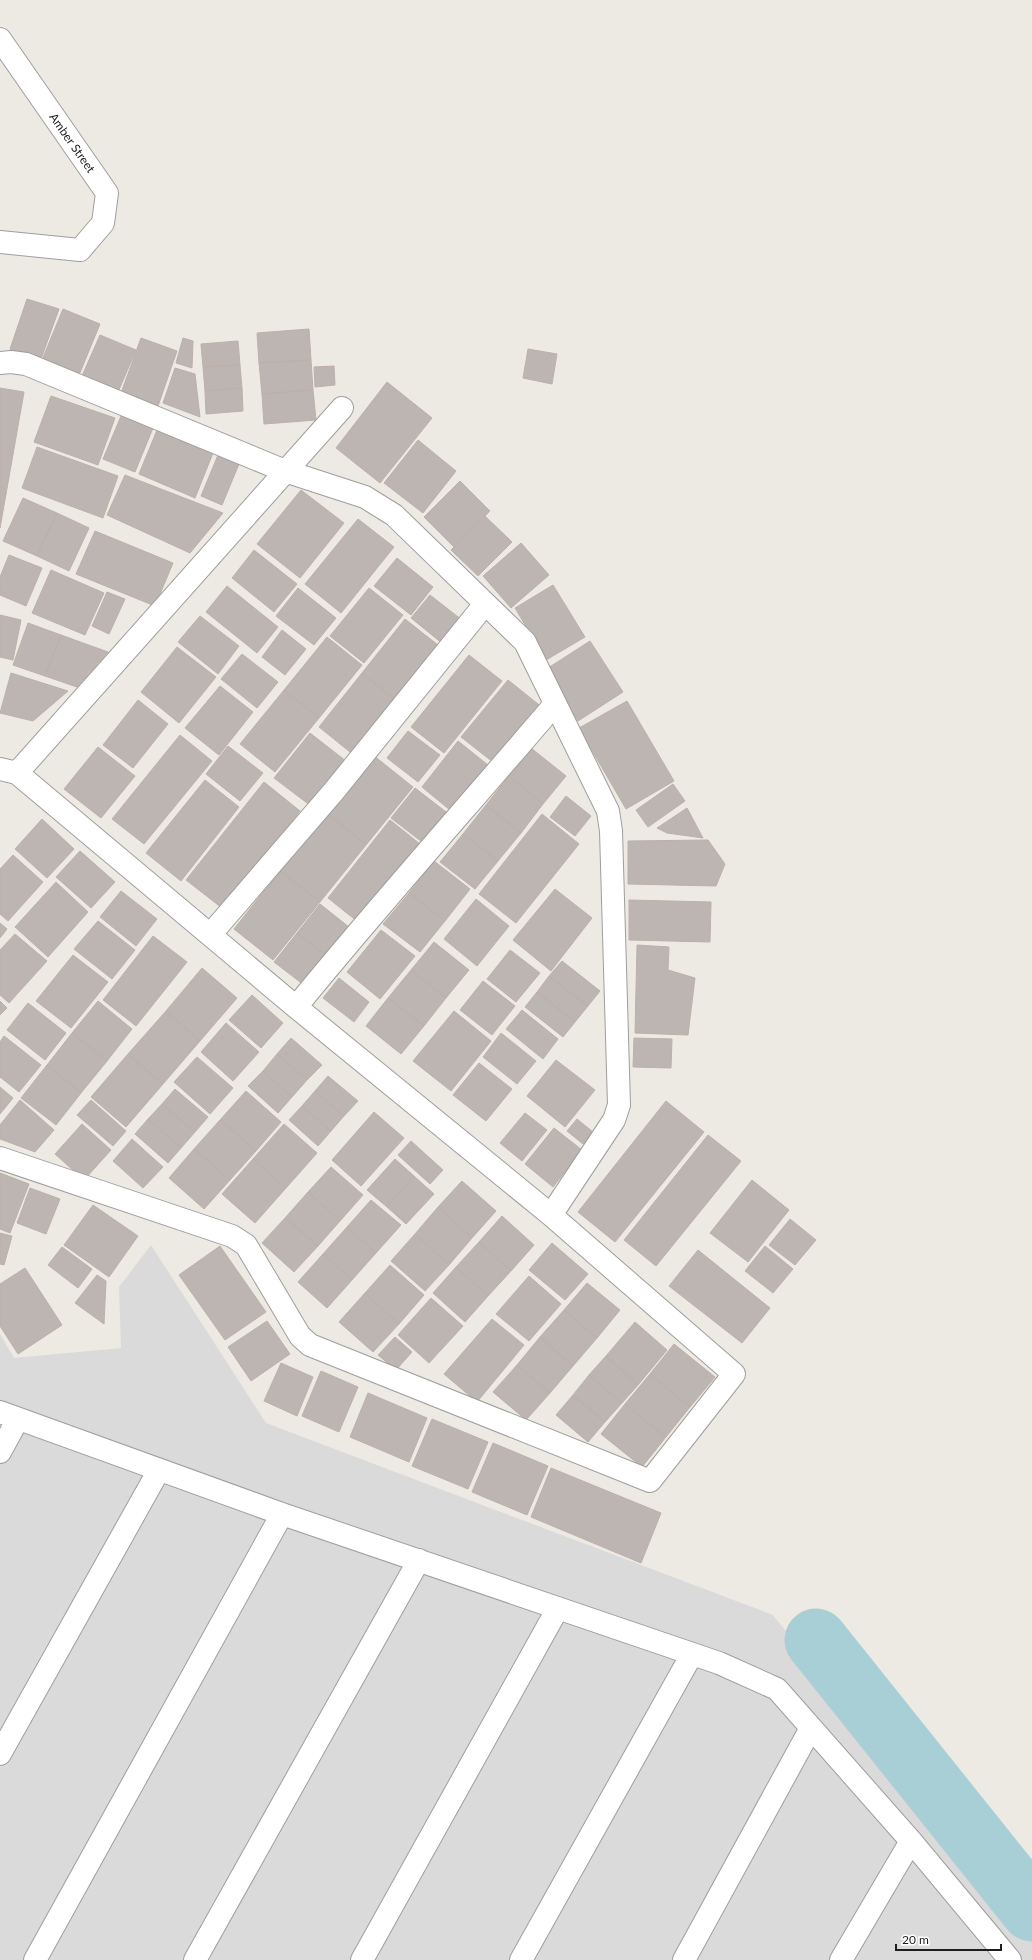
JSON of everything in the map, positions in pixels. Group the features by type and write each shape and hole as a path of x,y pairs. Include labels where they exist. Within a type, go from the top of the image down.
{"street":[{"name":"Amber Street","path":"0,39 107,193 103,223 80,250 0,242"},
{"path":"0,363 11,362 26,364 285,470 365,497 394,515 525,642 608,811 611,831 619,1105 614,1120 551,1215"},
{"path":"0,1158 232,1236 246,1245 300,1336 310,1345 650,1482 734,1374 551,1215 8,771 342,408"},
{"path":"210,935 334,791 485,604"},
{"path":"296,1008 412,868 476,797 555,704"},
{"path":"0,1452 9,1416 282,1514 719,1663 777,1689 911,1841 1006,1959"},
{"path":"0,1754 159,1470"},
{"path":"35,1960 282,1514"},
{"path":"195,1960 419,1560"},
{"path":"362,1960 558,1608"},
{"path":"521,1960 692,1654"},
{"path":"684,1960 811,1728"},
{"path":"841,1960 911,1841"}],"shaded area":[{"path":"151,1245 266,1423 773,1615 1032,1939 1032,1960 0,1960 0,1334 14,1358 121,1348 119,1287"}],"building":[{"path":"27,299 59,309 41,359 10,349"},
{"path":"63,309 100,324 79,375 42,360"},
{"path":"309,329 311,360 259,363 257,333"},
{"path":"100,335 136,350 118,392 82,376"},
{"path":"141,338 177,351 158,406 121,393"},
{"path":"183,338 193,341 192,368 176,363"},
{"path":"238,341 240,365 203,367 201,344"},
{"path":"528,349 557,354 552,384 523,378"},
{"path":"311,360 313,390 262,394 259,363"},
{"path":"240,365 242,388 205,391 203,367"},
{"path":"334,366 335,385 315,387 314,367"},
{"path":"175,368 195,374 200,417 163,403"},
{"path":"387,382 432,418 380,483 336,448"},
{"path":"0,388 24,392 0,528"},
{"path":"242,388 243,411 206,414 205,391"},
{"path":"313,390 316,420 264,424 262,394"},
{"path":"51,396 115,418 98,465 34,442"},
{"path":"121,416 153,428 135,472 103,459"},
{"path":"157,430 213,453 195,498 139,474"},
{"path":"418,440 456,471 423,513 384,483"},
{"path":"37,447 118,476 103,518 22,488"},
{"path":"218,455 239,464 222,505 201,496"},
{"path":"125,475 223,513 190,553 107,515"},
{"path":"460,481 490,511 454,547 424,517"},
{"path":"301,490 344,523 300,578 257,544"},
{"path":"23,498 57,513 37,556 3,541"},
{"path":"57,513 89,528 69,571 37,556"},
{"path":"485,516 512,542 478,576 451,550"},
{"path":"358,519 394,547 341,613 305,584"},
{"path":"95,531 173,563 155,606 76,574"},
{"path":"521,543 549,575 511,608 483,576"},
{"path":"254,550 297,584 274,612 232,578"},
{"path":"9,555 42,568 26,606 0,595 0,577"},
{"path":"397,558 433,587 411,615 374,586"},
{"path":"51,570 104,593 85,635 32,613"},
{"path":"553,585 585,637 546,660 515,608"},
{"path":"227,586 278,627 257,653 206,612"},
{"path":"298,588 336,618 314,645 276,616"},
{"path":"369,588 403,615 364,663 330,636"},
{"path":"107,592 125,599 109,634 92,626"},
{"path":"430,595 462,620 443,644 411,618"},
{"path":"0,615 21,620 13,660 0,657"},
{"path":"200,616 239,646 218,674 178,642"},
{"path":"405,619 443,649 399,703 362,673"},
{"path":"28,623 61,635 45,676 13,665"},
{"path":"282,630 306,649 285,675 262,657"},
{"path":"61,635 108,652 77,687 45,676"},
{"path":"327,637 362,665 319,718 284,690"},
{"path":"590,641 623,692 578,721 545,670"},
{"path":"177,647 216,677 179,723 141,692"},
{"path":"242,654 278,682 257,708 221,679"},
{"path":"469,655 502,681 444,753 411,727"},
{"path":"11,673 68,691 33,721 0,713"},
{"path":"362,673 399,703 355,756 319,727"},
{"path":"508,680 543,708 498,766 461,737"},
{"path":"220,686 253,712 219,755 185,728"},
{"path":"284,690 319,718 275,772 240,744"},
{"path":"138,700 168,724 133,768 103,745"},
{"path":"627,701 674,781 626,809 579,728"},
{"path":"408,731 440,755 418,782 387,758"},
{"path":"310,733 351,765 315,809 274,778"},
{"path":"180,735 212,761 144,844 112,819"},
{"path":"458,741 493,769 456,815 422,787"},
{"path":"228,746 263,773 240,801 206,774"},
{"path":"98,747 135,776 101,818 64,789"},
{"path":"531,748 566,776 543,804 509,776"},
{"path":"373,755 413,787 366,845 327,813"},
{"path":"509,776 543,804 521,833 486,805"},
{"path":"205,780 239,807 181,881 146,853"},
{"path":"264,782 300,811 222,908 186,880"},
{"path":"673,784 685,801 648,827 636,810"},
{"path":"415,788 450,815 426,845 391,818"},
{"path":"566,796 591,816 575,836 550,817"},
{"path":"486,805 521,833 498,861 463,834"},
{"path":"687,808 703,838 667,833 657,828"},
{"path":"327,813 366,845 320,902 280,871"},
{"path":"542,814 579,844 516,923 479,894"},
{"path":"42,819 74,849 47,878 15,849"},
{"path":"390,820 420,844 358,922 328,898"},
{"path":"463,834 498,861 475,889 440,862"},
{"path":"708,840 725,864 716,886 628,884 628,841"},
{"path":"80,851 115,882 91,908 56,877"},
{"path":"13,855 43,882 8,921 0,914 0,869"},
{"path":"434,861 470,889 445,921 409,893"},
{"path":"280,871 320,902 273,960 234,929"},
{"path":"56,882 88,912 48,957 15,927"},
{"path":"555,889 592,918 551,971 513,940"},
{"path":"121,891 157,919 136,946 100,917"},
{"path":"409,893 445,921 420,952 383,924"},
{"path":"476,899 509,926 477,966 444,939"},
{"path":"629,900 711,902 710,942 629,940"},
{"path":"320,904 354,931 331,959 297,933"},
{"path":"98,921 135,950 112,979 74,949"},
{"path":"0,923 7,929 0,938"},
{"path":"381,930 415,956 380,999 347,972"},
{"path":"297,933 331,959 308,988 274,962"},
{"path":"15,934 47,961 9,1003 0,995 0,950"},
{"path":"153,936 187,962 136,1026 103,1000"},
{"path":"434,942 469,970 446,998 411,970"},
{"path":"637,945 669,947 668,970 695,978 688,1035 635,1033"},
{"path":"510,950 540,973 516,1002 487,979"},
{"path":"73,955 108,982 71,1028 36,1001"},
{"path":"562,961 600,991 588,1006 549,976"},
{"path":"202,968 237,998 200,1041 166,1011"},
{"path":"411,970 446,998 424,1026 388,998"},
{"path":"549,976 588,1006 575,1022 537,992"},
{"path":"339,978 369,1002 354,1022 323,998"},
{"path":"483,981 515,1006 492,1035 460,1010"},
{"path":"537,992 575,1022 563,1037 525,1007"},
{"path":"252,995 283,1023 261,1048 229,1020"},
{"path":"388,998 424,1026 401,1054 366,1026"},
{"path":"0,1001 7,1008 0,1015"},
{"path":"98,1001 132,1029 107,1061 72,1033"},
{"path":"28,1003 66,1033 45,1060 7,1030"},
{"path":"522,1010 558,1039 543,1059 506,1029"},
{"path":"166,1011 200,1041 163,1084 128,1054"},
{"path":"454,1011 491,1041 451,1091 413,1061"},
{"path":"226,1023 259,1052 233,1081 201,1052"},
{"path":"72,1033 107,1061 81,1093 47,1065"},
{"path":"501,1033 536,1061 517,1084 483,1057"},
{"path":"4,1036 41,1065 19,1092 0,1077 0,1042"},
{"path":"291,1038 322,1065 307,1080 277,1054"},
{"path":"634,1038 672,1039 671,1068 633,1067"},
{"path":"128,1054 163,1084 126,1127 91,1097"},
{"path":"277,1054 307,1080 292,1097 263,1071"},
{"path":"197,1057 233,1088 210,1114 174,1082"},
{"path":"556,1060 595,1090 565,1127 527,1096"},
{"path":"479,1063 512,1089 486,1121 453,1095"},
{"path":"47,1065 81,1093 56,1125 21,1098"},
{"path":"263,1071 292,1097 278,1113 248,1086"},
{"path":"328,1076 358,1101 344,1116 315,1091"},
{"path":"0,1087 13,1098 0,1114"},
{"path":"175,1089 208,1117 195,1132 162,1104"},
{"path":"246,1091 281,1122 256,1151 220,1120"},
{"path":"315,1091 344,1116 331,1131 302,1106"},
{"path":"20,1100 54,1130 35,1152 0,1139 0,1125"},
{"path":"91,1100 126,1131 113,1146 77,1115"},
{"path":"666,1101 704,1132 615,1242 578,1212"},
{"path":"162,1104 195,1132 181,1148 148,1119"},
{"path":"302,1106 331,1131 318,1146 289,1120"},
{"path":"374,1112 404,1138 361,1186 332,1160"},
{"path":"525,1113 547,1130 522,1161 500,1143"},
{"path":"148,1119 181,1148 168,1163 135,1134"},
{"path":"577,1119 593,1132 583,1144 567,1131"},
{"path":"220,1120 256,1151 230,1180 194,1149"},
{"path":"82,1124 111,1150 84,1180 55,1154"},
{"path":"284,1124 317,1153 286,1188 253,1159"},
{"path":"554,1128 582,1150 553,1187 525,1164"},
{"path":"708,1135 741,1161 656,1266 624,1240"},
{"path":"132,1139 163,1167 143,1188 113,1161"},
{"path":"411,1141 443,1170 430,1184 398,1155"},
{"path":"194,1149 230,1180 204,1209 169,1178"},
{"path":"253,1159 286,1188 255,1223 222,1194"},
{"path":"395,1159 414,1176 387,1207 367,1190"},
{"path":"331,1167 363,1195 340,1221 308,1192"},
{"path":"0,1173 29,1184 10,1233 0,1229"},
{"path":"414,1176 434,1194 406,1224 387,1207"},
{"path":"752,1180 789,1210 748,1262 710,1233"},
{"path":"462,1181 496,1211 472,1238 438,1207"},
{"path":"30,1188 60,1199 46,1234 17,1223"},
{"path":"308,1192 340,1221 318,1246 285,1218"},
{"path":"371,1200 401,1225 376,1253 347,1227"},
{"path":"93,1205 138,1236 109,1277 64,1245"},
{"path":"438,1207 472,1238 449,1265 415,1234"},
{"path":"502,1216 534,1245 511,1271 479,1242"},
{"path":"285,1218 318,1246 294,1272 262,1243"},
{"path":"790,1219 816,1240 795,1265 769,1245"},
{"path":"347,1227 376,1253 352,1280 323,1254"},
{"path":"0,1233 12,1236 4,1265 0,1264"},
{"path":"415,1234 449,1265 425,1291 391,1261"},
{"path":"479,1242 511,1271 488,1296 456,1267"},
{"path":"552,1243 588,1274 565,1300 529,1270"},
{"path":"220,1246 266,1312 225,1340 179,1275"},
{"path":"765,1246 793,1269 773,1293 745,1271"},
{"path":"62,1247 92,1269 78,1288 48,1265"},
{"path":"698,1250 770,1308 742,1343 669,1286"},
{"path":"323,1254 352,1280 327,1308 298,1282"},
{"path":"390,1265 424,1295 399,1324 365,1293"},
{"path":"456,1267 488,1296 465,1322 433,1293"},
{"path":"25,1268 62,1325 18,1354 0,1326 0,1284"},
{"path":"97,1275 106,1281 104,1324 75,1303"},
{"path":"529,1276 561,1304 529,1341 496,1314"},
{"path":"587,1283 620,1310 597,1338 564,1310"},
{"path":"365,1293 399,1324 373,1352 339,1322"},
{"path":"431,1298 463,1326 429,1363 398,1335"},
{"path":"564,1310 597,1338 573,1366 540,1337"},
{"path":"492,1319 524,1345 477,1402 444,1374"},
{"path":"267,1321 290,1354 251,1381 228,1347"},
{"path":"635,1322 667,1350 638,1385 606,1356"},
{"path":"395,1337 412,1352 396,1370 378,1355"},
{"path":"540,1337 573,1366 550,1393 517,1365"},
{"path":"674,1344 715,1377 690,1407 650,1374"},
{"path":"606,1356 638,1385 622,1403 589,1375"},
{"path":"281,1363 313,1377 297,1416 264,1401"},
{"path":"517,1365 550,1393 526,1420 493,1392"},
{"path":"321,1371 358,1387 339,1432 302,1416"},
{"path":"650,1374 690,1407 666,1437 625,1404"},
{"path":"589,1375 622,1403 605,1422 573,1395"},
{"path":"368,1393 427,1418 409,1462 350,1437"},
{"path":"573,1395 605,1422 588,1442 556,1415"},
{"path":"625,1404 666,1437 642,1467 601,1434"},
{"path":"432,1419 488,1442 468,1489 412,1466"},
{"path":"493,1443 548,1466 527,1515 472,1492"},
{"path":"551,1468 661,1513 641,1563 531,1517"}],"waterway":[{"path":"816,1640 1032,1910"}]}
